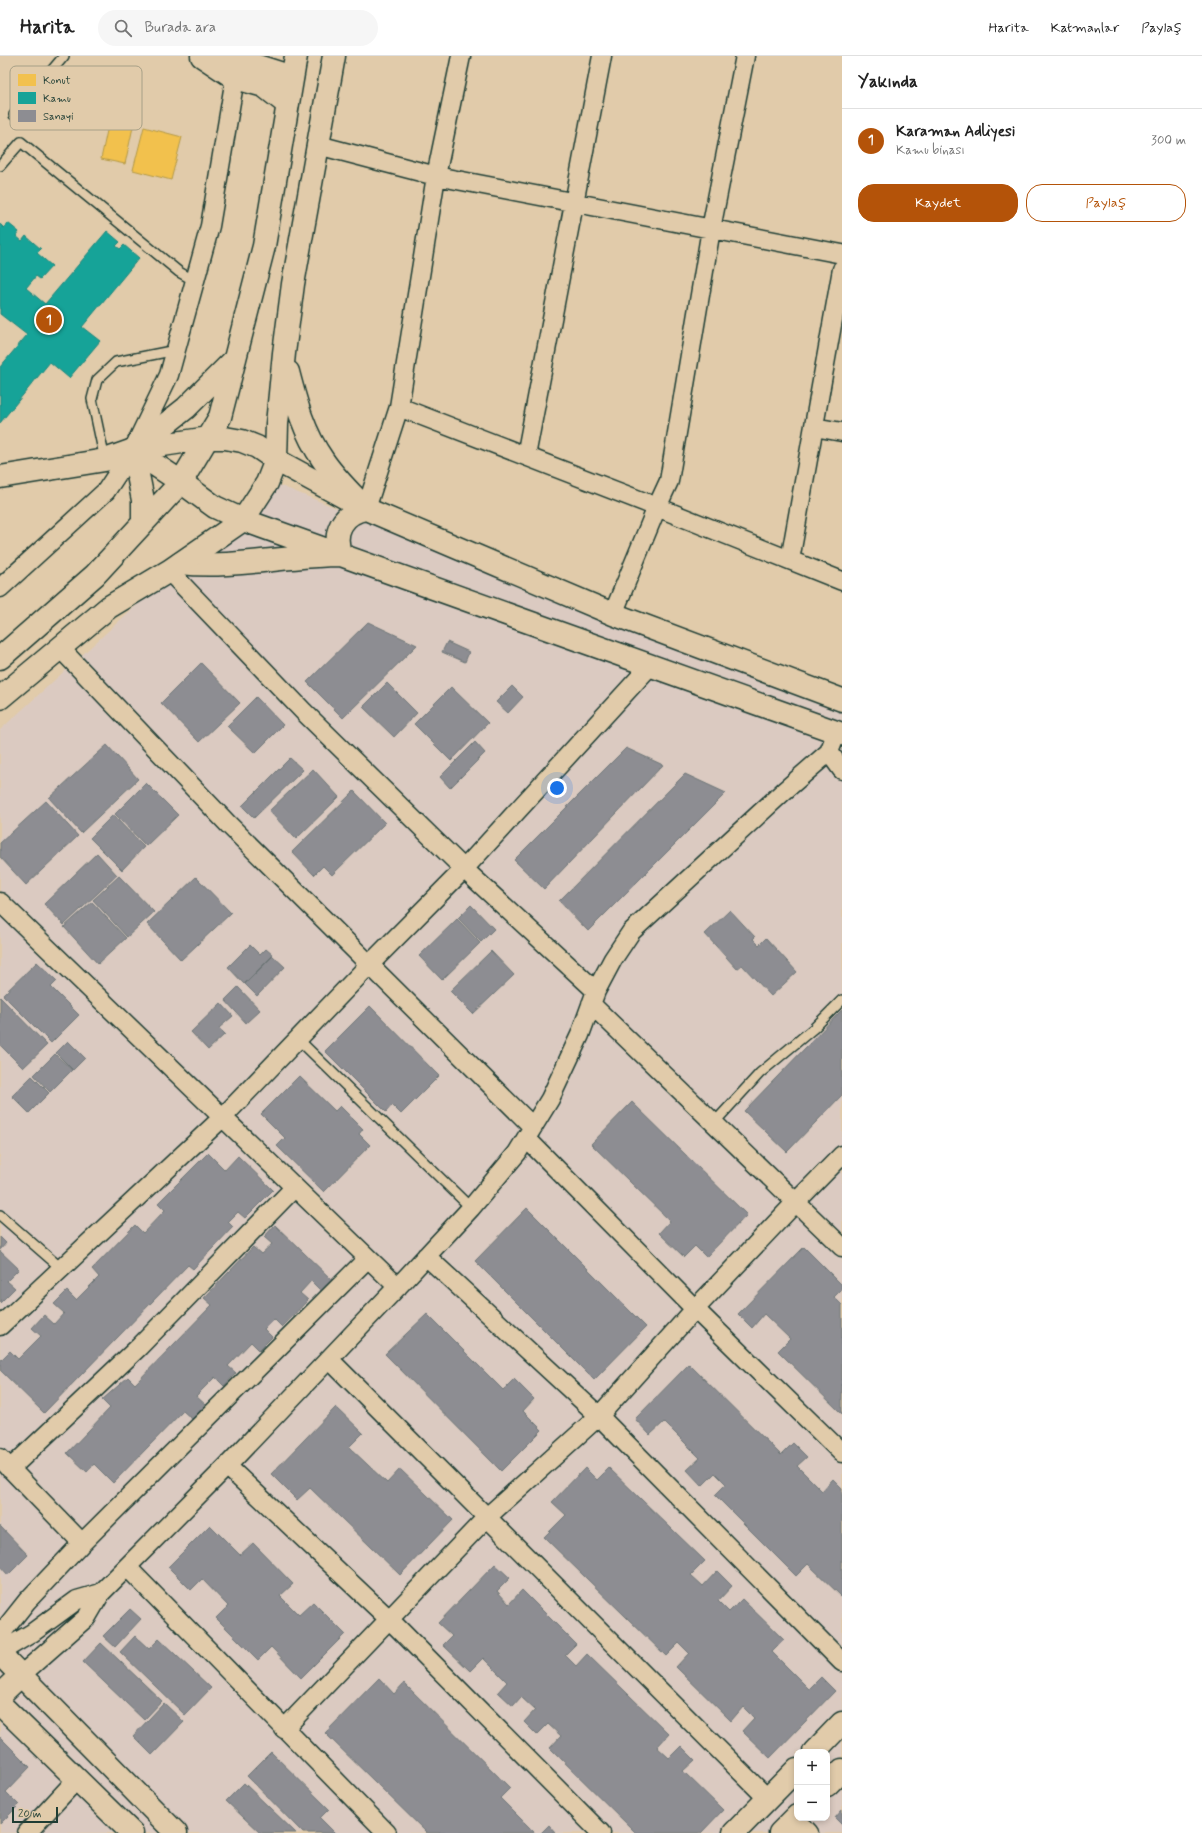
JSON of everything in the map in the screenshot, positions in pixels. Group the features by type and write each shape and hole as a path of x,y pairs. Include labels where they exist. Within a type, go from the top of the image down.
{"main road":[{"path":"202,56 235,78 264,86 287,104"},
{"path":"0,658 95,575 180,482 209,438 220,417 237,357 264,246 294,66 226,56"},
{"path":"0,698 109,607 175,567 243,520 267,483 276,460 277,424 293,284 334,56"},
{"path":"284,354 294,398 310,438 323,460 337,479 366,508"},
{"path":"132,450 186,408 237,357"},
{"path":"0,477 105,460 132,450 209,438 225,438 242,441 257,447 276,460 366,508 613,614 842,700"},
{"path":"132,450 215,507 243,520 839,733"},
{"path":"132,450 143,500 143,522"},
{"path":"341,556 337,542 339,529 342,523 352,513 366,508"},
{"path":"175,567 312,556 341,556"},
{"path":"0,1653 176,1833"},
{"path":"0,1694 21,1675"},
{"path":"0,1704 132,1833"},
{"path":"817,1749 842,1723"},
{"path":"830,1782 842,1770"},
{"path":"734,1833 794,1772"}],"street":[{"path":"366,508 399,407 436,176 461,56"},
{"path":"526,456 602,56"},
{"path":"613,614 656,507 669,481 711,230 744,56"},
{"path":"0,588 106,491 132,450 169,375 210,226 235,78"},
{"path":"318,145 436,176 842,254"},
{"path":"790,560 842,269"},
{"path":"399,407 842,581"},
{"path":"814,427 842,432"},
{"path":"175,567 304,712 593,998 714,1123 842,1247"},
{"path":"60,648 228,825 369,965 695,1309 842,1453"},
{"path":"0,1326 222,1118 369,965 464,869 650,666"},
{"path":"21,1675 88,1617 101,1593 227,1466 398,1287 471,1208 517,1153 550,1099 580,1035 593,998 613,959 631,932 783,792 829,752 839,733"},
{"path":"829,752 842,770"},
{"path":"0,902 398,1287"},
{"path":"284,1729 487,1517 599,1416 695,1309 842,1155"},
{"path":"82,1543 5,1463 139,1347 294,1188"},
{"path":"426,1256 599,1416 842,1662"},
{"path":"0,1635 27,1601 82,1543 368,1258"},
{"path":"329,1359 768,1799"},
{"path":"227,1466 389,1619 602,1833"},
{"path":"126,1567 387,1833"},
{"path":"0,1653 32,1633 77,1600 101,1593"},
{"path":"27,1833 77,1779"}],"lane":[{"path":"56,66 64,56"},
{"path":"0,166 20,142 179,272 195,281"},
{"path":"105,460 92,400 97,380 116,362 176,350"},
{"path":"714,1123 760,1073 814,1028 842,1000"},
{"path":"298,1039 471,1208"},
{"path":"0,1215 62,1269"}],"shaded area":[{"path":"271,482 842,710 842,1833 0,1833 0,730"}],"building: Konut":[{"path":"144,127 182,137 171,180 133,170"},
{"path":"107,130 132,130 125,164 101,159"}],"building: Kamu":[{"path":"8,223 19,232 16,236 22,241 26,236 41,249 37,253 52,266 40,279 36,276 26,288 45,304 107,231 120,242 116,246 120,249 124,245 139,258 82,327 100,341 69,378 50,362 0,423 0,367 27,335 0,314 0,224 4,228"}],"building: Sanayi":[{"path":"368,622 417,645 343,718 307,682"},
{"path":"447,642 469,652 465,662 442,652"},
{"path":"201,663 240,703 199,742 161,703"},
{"path":"387,683 417,713 394,737 363,707"},
{"path":"512,686 523,697 508,713 496,702"},
{"path":"451,687 488,723 451,761 414,724"},
{"path":"256,697 283,725 255,753 227,726"},
{"path":"475,742 485,753 450,788 440,777"},
{"path":"107,745 138,779 81,833 49,798"},
{"path":"626,748 663,765 544,889 514,860"},
{"path":"290,758 303,770 254,818 242,806"},
{"path":"313,769 339,797 296,839 269,811"},
{"path":"685,774 726,793 588,931 559,901"},
{"path":"146,783 178,815 146,846 115,814"},
{"path":"354,791 385,823 332,875 323,866 314,875 292,852"},
{"path":"46,801 78,836 26,885 0,857 0,843"},
{"path":"113,815 144,847 122,870 90,838"},
{"path":"97,853 117,875 64,925 44,904"},
{"path":"119,876 154,912 127,937 93,900"},
{"path":"196,877 231,913 181,960 147,924"},
{"path":"92,902 126,938 98,964 64,927"},
{"path":"471,905 494,929 481,942 458,918"},
{"path":"730,910 755,937 753,939 759,945 766,938 797,972 771,996 742,965 737,969 705,934"},
{"path":"457,919 480,943 442,980 419,956"},
{"path":"250,945 260,955 266,949 273,955 244,984 228,967"},
{"path":"491,951 514,975 473,1014 450,991"},
{"path":"273,956 285,967 257,996 245,984"},
{"path":"37,962 57,981 51,987 79,1015 51,1043 3,995"},
{"path":"238,987 260,1010 246,1023 225,1000"},
{"path":"0,997 47,1045 23,1068 0,1045"},
{"path":"221,1003 233,1016 219,1028 225,1034 208,1050 191,1032"},
{"path":"370,1006 439,1076 401,1114 392,1105 386,1112 325,1051"},
{"path":"842,1010 842,1095 787,1152 744,1111"},
{"path":"68,1041 85,1058 73,1070 56,1053"},
{"path":"55,1054 72,1070 50,1092 34,1075"},
{"path":"32,1076 49,1093 29,1113 12,1096"},
{"path":"299,1076 335,1111 340,1106 363,1129 359,1134 370,1145 324,1192 277,1146 285,1138 261,1114"},
{"path":"632,1102 747,1215 706,1257 695,1246 684,1257 659,1233 670,1221 591,1144"},
{"path":"208,1153 225,1170 238,1156 273,1190 245,1218 238,1212 228,1222 233,1227 193,1269 188,1265 44,1413 0,1370 0,1361 10,1351 18,1359 41,1336 32,1328 44,1315 54,1324 64,1313 54,1304 67,1291 76,1300 99,1277 92,1269 135,1225 143,1233 165,1210 158,1203"},
{"path":"527,1208 646,1327 594,1380 475,1261"},
{"path":"275,1225 332,1280 321,1291 311,1281 300,1293 308,1300 282,1327 274,1319 264,1329 272,1337 259,1350 251,1342 228,1366 236,1373 224,1386 215,1377 196,1396 207,1406 193,1420 183,1411 113,1483 94,1464 87,1472 67,1453 110,1408 102,1400 128,1377 135,1384 212,1305 204,1298 253,1247 261,1254 272,1244 264,1237"},
{"path":"0,1237 6,1243 0,1250"},
{"path":"804,1247 842,1285 842,1289 834,1297 842,1305 842,1414 778,1351 790,1339 764,1314 752,1328 738,1314"},
{"path":"0,1251 19,1269 7,1281 15,1288 0,1303"},
{"path":"427,1314 503,1390 514,1379 534,1399 523,1411 542,1430 501,1471 385,1354"},
{"path":"689,1364 781,1455 793,1443 807,1457 797,1466 822,1491 833,1479 842,1488 842,1597 808,1564 796,1576 715,1495 726,1484 715,1473 702,1486 687,1470 700,1458 664,1422 650,1435 635,1419"},
{"path":"336,1407 363,1433 349,1447 387,1483 400,1469 453,1520 400,1575 310,1488 297,1500 271,1474"},
{"path":"585,1468 597,1480 609,1468 705,1561 691,1575 703,1586 717,1571 732,1586 718,1601 729,1612 742,1599 784,1640 772,1652 809,1689 821,1677 835,1691 770,1758 742,1731 754,1718 743,1707 731,1721 676,1667 689,1653 679,1643 666,1656 544,1537 566,1515 552,1502"},
{"path":"210,1525 240,1555 253,1543 293,1584 280,1596 299,1615 313,1602 345,1634 301,1678 271,1647 258,1660 216,1618 228,1606 202,1579 191,1590 168,1567"},
{"path":"0,1526 28,1555 8,1575 0,1566"},
{"path":"495,1564 510,1578 497,1591 509,1604 522,1590 576,1644 565,1655 576,1666 587,1654 669,1734 657,1747 669,1758 681,1746 695,1760 683,1771 723,1810 701,1833 636,1833 550,1748 561,1736 548,1724 537,1735 524,1722 535,1710 521,1697 513,1706 498,1692 507,1682 483,1658 470,1671 443,1645 452,1636 438,1623"},
{"path":"130,1609 141,1619 115,1647 103,1636"},
{"path":"135,1636 149,1649 159,1639 211,1688 185,1715 120,1652"},
{"path":"101,1643 162,1701 144,1720 83,1662"},
{"path":"379,1678 394,1694 404,1683 510,1788 500,1798 535,1833 427,1833 325,1733"},
{"path":"164,1703 184,1722 152,1755 133,1736"},
{"path":"0,1737 30,1767 6,1792 19,1805 0,1824"},
{"path":"271,1752 329,1809 320,1818 335,1833 303,1833 247,1776"},
{"path":"244,1783 296,1833 260,1833 226,1801"},
{"path":"842,1810 842,1825 835,1818"},
{"path":"549,1825 556,1833 541,1833"}],"place":[{"name":"Karaman Adliyesi","path":"49,320"}]}
